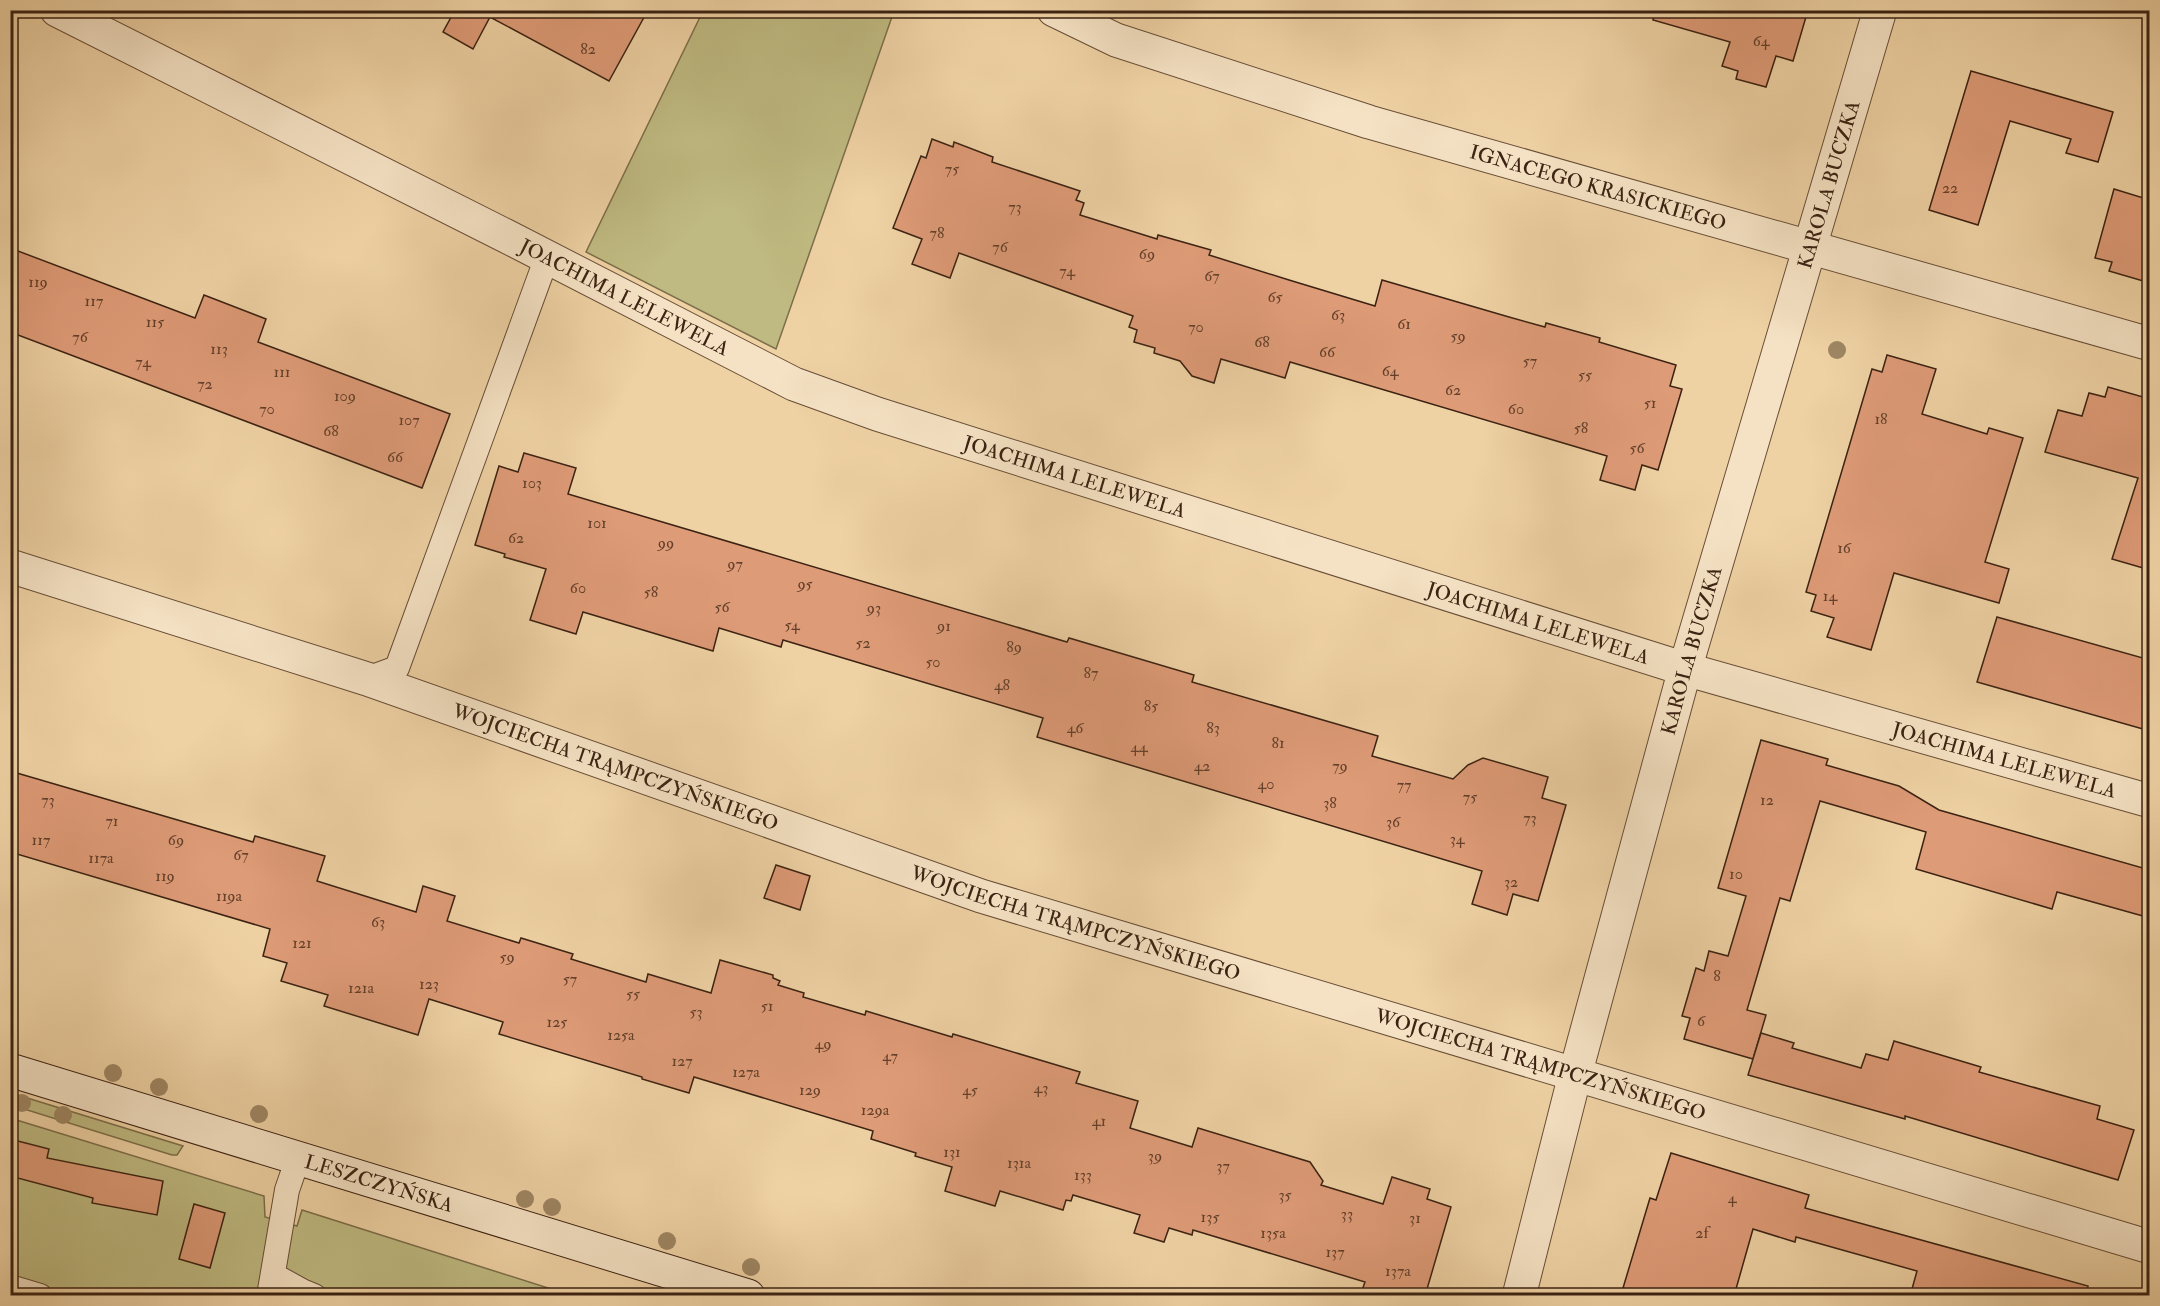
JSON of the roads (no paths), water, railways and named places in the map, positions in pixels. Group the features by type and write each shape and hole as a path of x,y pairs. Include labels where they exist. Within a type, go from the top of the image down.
{"street":[{"name":"JOACHIMA LELEWELA","path":"57,10 794,384 877,414 1685,669 2150,801"},
{"name":"IGNACEGO KRASICKIEGO","path":"1054,10 1116,40 1369,122 2150,344"},
{"name":"KAROLA BUCZKA","path":"1519,1296 1575,1075 1685,669 1880,10"},
{"name":"WOJCIECHA TRĄMPCZYŃSKIEGO","path":"10,566 367,679 981,896 2150,1247"},
{"name":"LESZCZYŃSKA","path":"10,1070 748,1296"}],"lane":[{"path":"367,679 397,668 547,257"},
{"path":"298,1158 287,1190 271,1285 314,1296"},
{"path":"10,1287 40,1296"}]}
